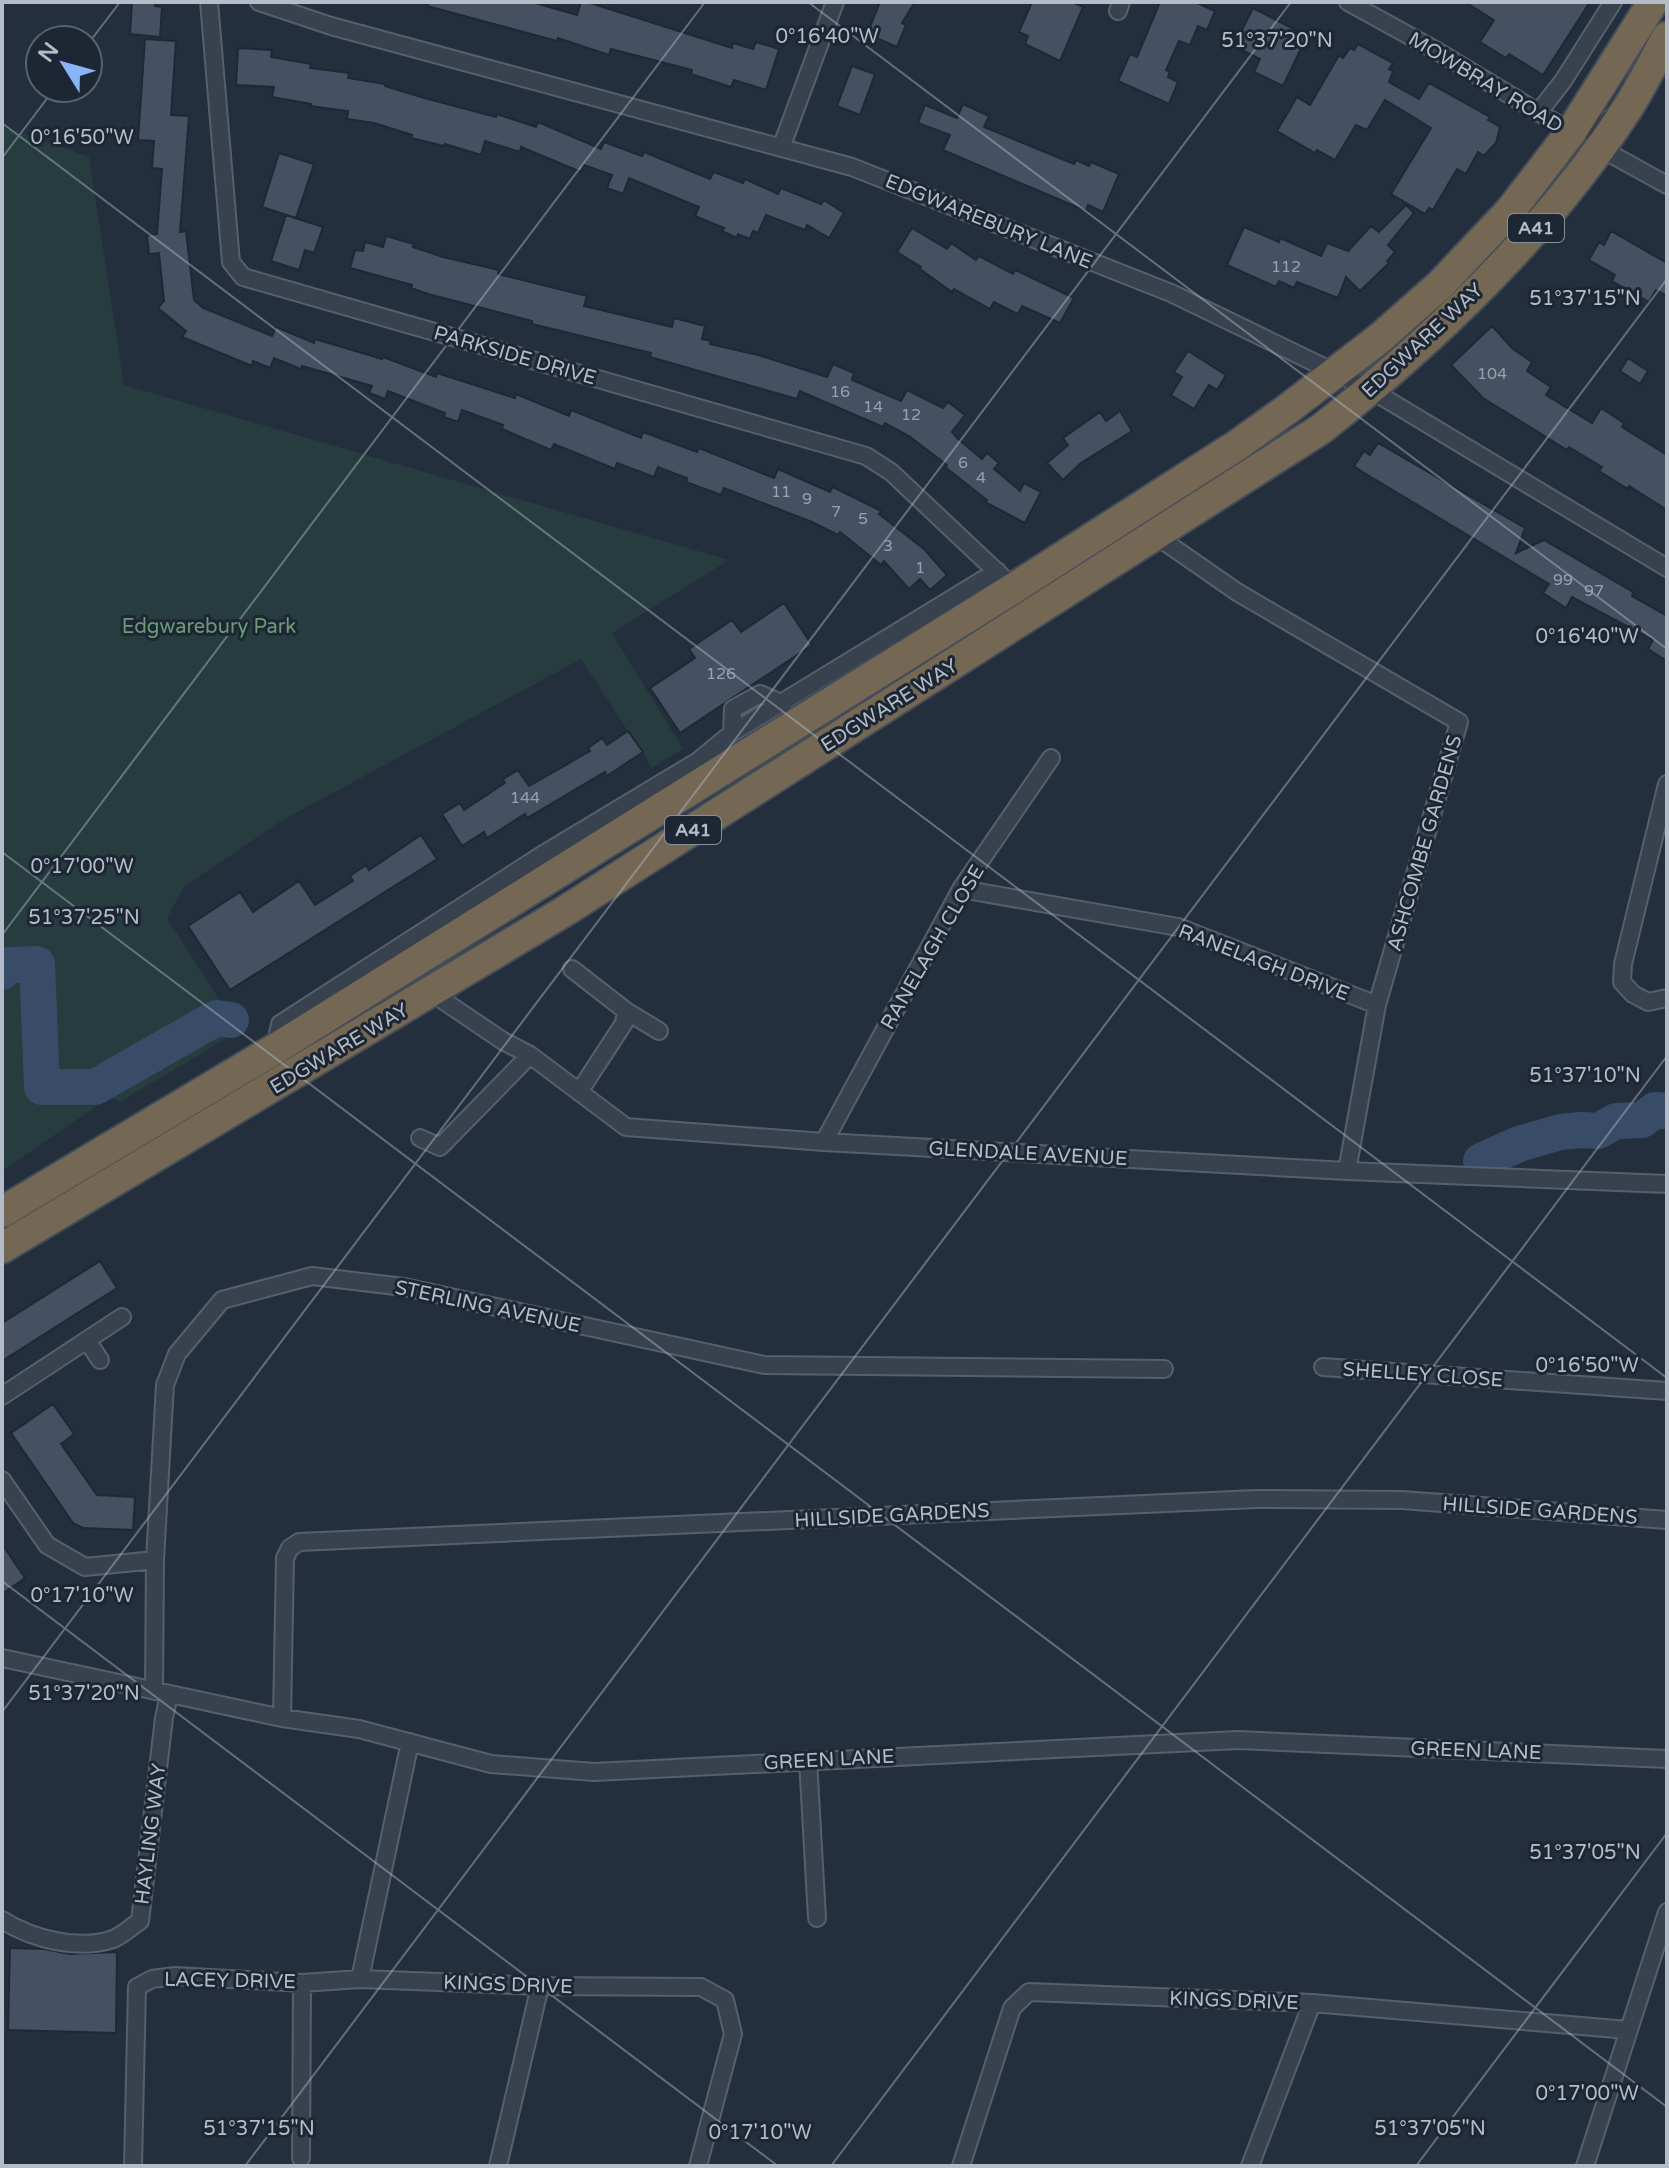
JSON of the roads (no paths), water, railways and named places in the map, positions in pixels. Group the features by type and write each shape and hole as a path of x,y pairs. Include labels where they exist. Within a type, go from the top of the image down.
{"highway":[{"name":"EDGWARE WAY","path":"2,1212 1005,580 1239,444 1335,374 1440,285 1511,210 1571,132 1653,2"},
{"name":"EDGWARE WAY","path":"2,1248 565,911 1321,429 1371,390 1465,302 1528,237 1627,110 1667,37"}],"street":[{"name":"PARKSIDE DRIVE","path":"209,2 231,262 243,277 866,456 891,472 1005,580"},
{"name":"EDGWAREBURY LANE","path":"259,2 331,26 852,167 1171,293 1371,390 1667,568"},
{"path":"781,148 835,2"},
{"name":"MOWBRAY ROAD","path":"1348,2 1437,51 1571,132 1589,130 1627,110"},
{"path":"1538,113 1563,81 1613,2"},
{"path":"1600,148 1667,185"},
{"name":"ASHCOMBE GARDENS","path":"1155,535 1237,592 1459,722 1377,1005 1347,1171"},
{"name":"EDGWARE WAY","path":"277,1036 545,853 698,761 732,733 733,709 760,694 783,704 1005,580"},
{"name":"RANELAGH CLOSE","path":"824,1142 961,889 1051,758"},
{"path":"1667,784 1623,964 1622,982 1633,994 1648,1002 1667,998"},
{"name":"RANELAGH DRIVE","path":"961,889 1178,927 1377,1005"},
{"path":"572,969 626,1011 659,1031"},
{"name":"GLENDALE AVENUE","path":"432,993 503,1041 530,1055 626,1127 824,1142 1347,1171 1667,1184"},
{"path":"579,1092 624,1023 626,1011"},
{"path":"420,1138 440,1147 530,1055"},
{"name":"STERLING AVENUE","path":"161,1693 155,1560 165,1385 177,1354 222,1300 312,1276 404,1287 764,1365 1164,1369"},
{"path":"2,1396 122,1317"},
{"path":"87,1340 100,1360"},
{"name":"SHELLEY CLOSE","path":"1323,1367 1667,1391"},
{"path":"2,1480 47,1545 85,1567 155,1560"},
{"name":"HILLSIDE GARDENS","path":"282,1718 285,1558 290,1548 299,1542 1256,1499 1402,1500 1667,1520"},
{"name":"GREEN LANE","path":"2,1658 282,1718 359,1729 491,1764 594,1772 1238,1740 1667,1759"},
{"name":"HAYLING WAY","path":"2,1920 21,1932 69,1944 115,1939 140,1921 164,1718 161,1693"},
{"path":"360,1979 410,1742"},
{"path":"808,1760 817,1918"},
{"path":"1585,2166 1667,1912"},
{"name":"LACEY DRIVE","path":"133,2166 137,1987 152,1979 175,1976 302,1983 360,1979"},
{"name":"KINGS DRIVE","path":"360,1979 540,1986 701,1987 725,2000 733,2034 698,2166"},
{"path":"301,2158 302,1983"},
{"path":"498,2166 540,1986"},
{"name":"KINGS DRIVE","path":"961,2166 1012,2008 1029,1992 1312,2003 1628,2030"},
{"path":"1250,2166 1312,2003"}],"waterway":[{"path":"2,972 9,965 37,964 42,1087 95,1087 195,1030"},
{"path":"200,1027 217,1018 231,1020"},
{"path":"1481,1161 1519,1144 1560,1132 1598,1131 1616,1121 1642,1120 1655,1110 1667,1111"}],"park label":[{"name":"Edgwarebury Park","path":"209,626"}]}
